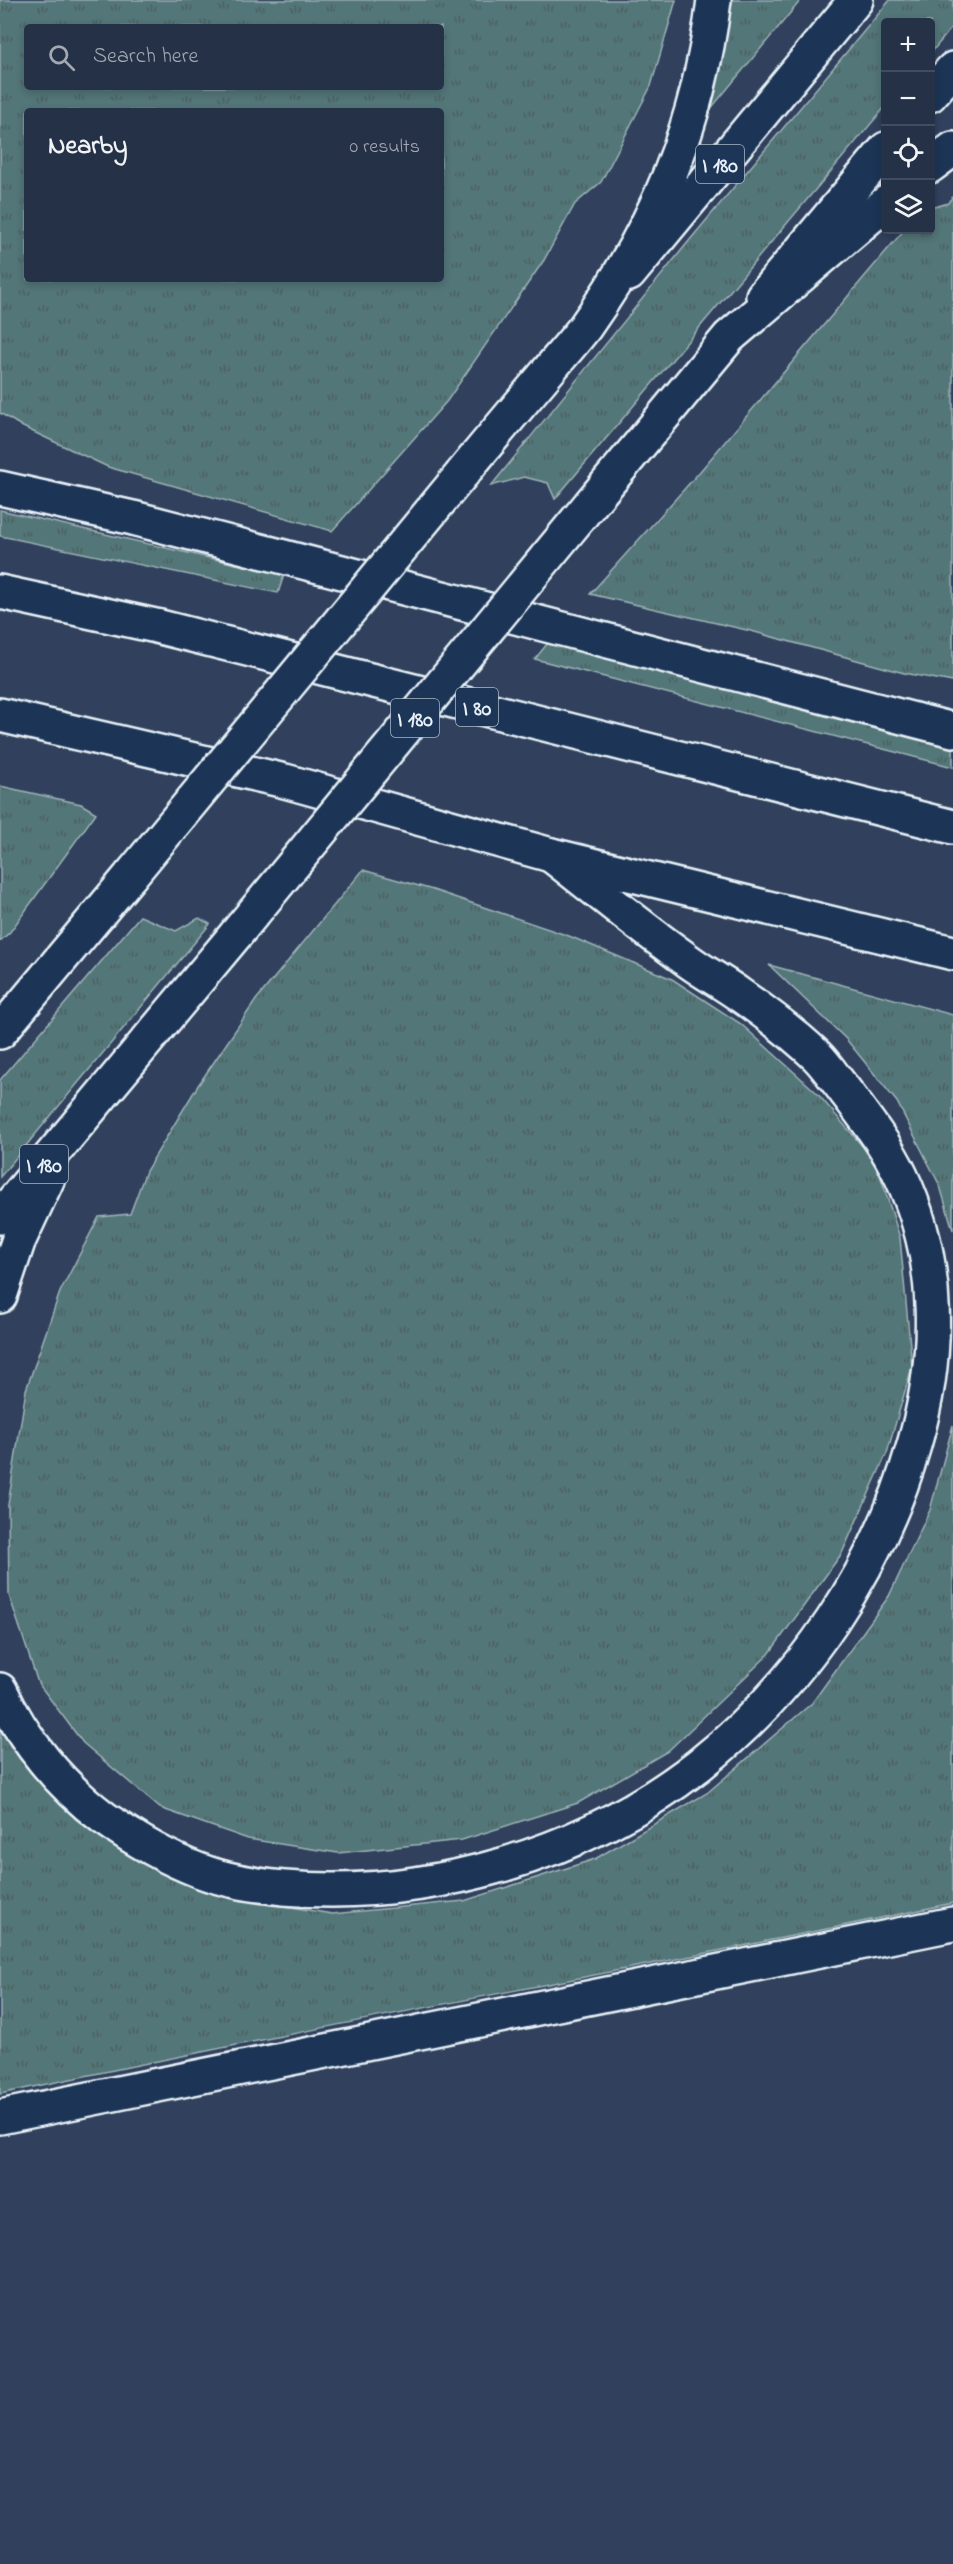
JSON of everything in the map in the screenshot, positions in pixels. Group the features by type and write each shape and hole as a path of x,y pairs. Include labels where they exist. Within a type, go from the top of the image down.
{"main road":[{"path":"584,328 630,258 664,190 691,120 708,48 714,0"},
{"name":"I 180","path":"0,1032 856,0"},
{"path":"935,90 953,69"},
{"path":"935,162 953,149"},
{"name":"I 180","path":"0,1217 881,154"},
{"path":"729,337 881,206"},
{"path":"0,464 133,518"},
{"path":"0,488 133,518 953,730"},
{"name":"I 80","path":"0,592 156,626 953,827"},
{"path":"886,712 953,716"},
{"path":"0,715 285,781 551,855 953,953"},
{"path":"0,1690 9,1711 45,1763 81,1800 142,1845 201,1872 250,1885 322,1891 356,1889 412,1885 489,1869 562,1844 633,1809 698,1766 765,1706 823,1636 871,1558 902,1487 924,1412 934,1341 930,1276 920,1225 902,1176 875,1131 819,1058 742,996 685,959 551,855"},
{"path":"0,1296 18,1242 50,1173 88,1111"},
{"path":"0,2117 953,1924"}],"green space":[{"path":"0,0 676,0 651,86 601,182 575,204 544,260 447,401 332,531 108,467 23,427 0,413"},
{"path":"732,0 801,0 689,135 722,40"},
{"path":"890,0 953,0 953,26 935,48 935,18 881,18 881,112 555,499 548,483 524,477 491,486 689,241"},
{"path":"953,196 953,682 904,673 751,631 590,594 696,476 901,234 935,234 935,207 948,203"},
{"path":"0,510 284,575 278,593 0,536"},
{"path":"551,639 953,744 953,767 535,659"},
{"path":"0,786 81,804 96,813 10,932 0,941"},
{"path":"363,870 433,890 569,936 672,979 741,1024 816,1092 876,1162 900,1238 912,1367 887,1453 842,1553 769,1654 668,1751 578,1803 462,1840 338,1853 248,1839 160,1808 83,1743 38,1683 9,1595 8,1505 26,1390 60,1292 99,1217 130,1214 146,1171 197,1087 256,1000"},
{"path":"140,916 176,931 199,918 210,924 0,1177 0,1080"},
{"path":"769,965 953,1015 953,1230 940,1186 897,1102 846,1039"},
{"path":"953,1425 953,1903 238,2044 0,2094 0,1724 54,1796 128,1855 214,1894 332,1914 464,1901 595,1859 707,1793 812,1703 889,1596 930,1510"}]}
